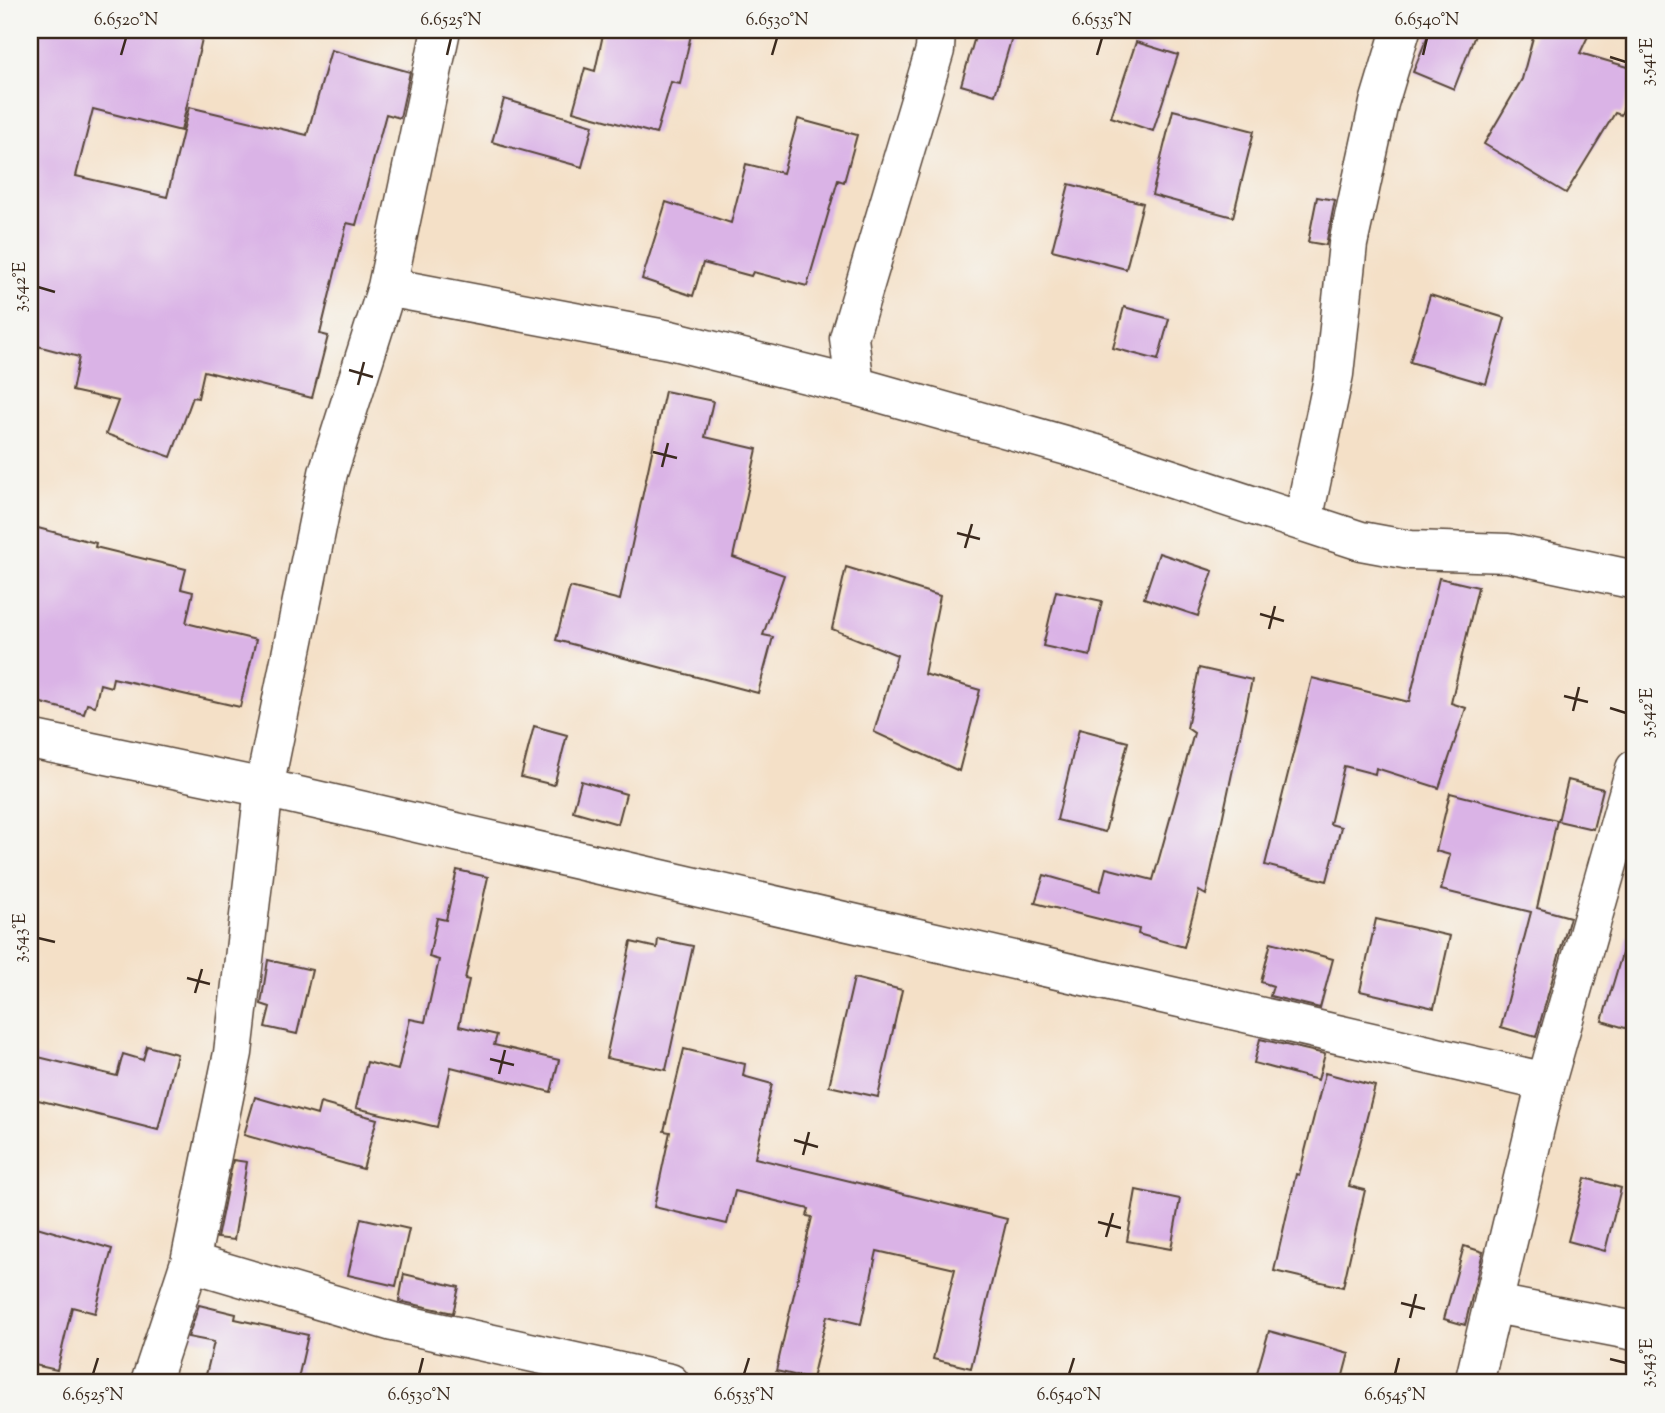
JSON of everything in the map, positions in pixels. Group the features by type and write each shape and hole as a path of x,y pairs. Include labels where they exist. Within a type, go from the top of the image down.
{"street":[{"path":"150,1383 190,1262 233,1053 264,788 328,473 387,287 441,30"},
{"path":"855,386 849,338 935,50 936,30"},
{"path":"1303,521 1334,374 1348,244 1379,103 1401,30"},
{"path":"387,287 670,340 855,386 1096,454 1361,541 1410,550 1508,552 1635,580"},
{"path":"805,373 849,338"},
{"path":"30,739 264,788 1546,1082"},
{"path":"1474,1383 1546,1082 1635,769"},
{"path":"190,1262 393,1322 670,1383"},
{"path":"1494,1304 1635,1331"}],"building":[{"path":"30,30 204,30 181,131 93,109 76,176 167,197 189,107 307,135 331,50 410,72 400,118 386,114 356,225 347,223 320,334 328,336 312,398 204,371 198,398 193,397 171,457 106,434 118,401 72,391 79,357 30,344"},
{"path":"604,30 692,30 680,84 671,82 656,134 573,111 585,68 595,71"},
{"path":"977,30 1014,30 995,95 961,85"},
{"path":"1430,30 1477,30 1454,89 1413,72"},
{"path":"1535,30 1591,30 1580,53 1635,69 1635,78 1621,115 1615,113 1566,193 1484,144 1522,79"},
{"path":"1136,42 1178,55 1153,131 1111,117"},
{"path":"504,99 593,125 582,167 492,142"},
{"path":"1173,110 1254,131 1233,217 1152,195"},
{"path":"798,119 857,135 844,182 838,180 807,286 753,272 751,276 703,263 693,296 642,279 666,202 731,223 746,164 783,173"},
{"path":"1069,184 1143,203 1126,269 1052,250"},
{"path":"1317,197 1335,200 1326,245 1308,242"},
{"path":"1430,295 1505,318 1486,384 1410,362"},
{"path":"1124,307 1169,319 1158,360 1113,348"},
{"path":"665,391 713,401 705,437 757,449 733,557 784,575 763,635 773,637 758,693 556,640 570,587 620,600"},
{"path":"30,526 96,543 95,547 186,569 181,589 193,592 186,623 256,640 240,707 113,678 111,687 100,684 95,706 87,704 84,714 30,700"},
{"path":"1159,553 1213,571 1198,616 1144,598"},
{"path":"846,567 940,596 924,674 980,690 959,771 874,732 897,655 832,629"},
{"path":"1439,578 1478,587 1451,703 1466,708 1439,788 1376,768 1375,774 1344,766 1330,824 1341,827 1327,881 1265,865 1312,678 1409,702"},
{"path":"1056,591 1102,601 1090,656 1043,646"},
{"path":"1199,668 1252,680 1206,895 1199,891 1184,947 1138,934 1139,929 1035,903 1044,875 1100,891 1106,868 1153,880 1194,733 1187,728"},
{"path":"534,726 567,735 554,785 521,777"},
{"path":"1079,729 1128,742 1105,832 1057,820"},
{"path":"1568,780 1603,789 1593,829 1558,821"},
{"path":"581,781 626,794 618,824 573,811"},
{"path":"1450,793 1557,820 1537,908 1570,917 1536,1037 1501,1027 1531,912 1441,890 1450,855 1436,851"},
{"path":"457,870 488,877 465,979 469,980 459,1026 497,1035 494,1045 559,1060 551,1092 451,1067 437,1127 356,1108 367,1062 398,1070 410,1019 425,1022 439,960 429,957 437,918 446,920"},
{"path":"1376,919 1450,936 1434,1008 1360,991"},
{"path":"1627,937 1635,938 1635,1031 1602,1021"},
{"path":"658,939 693,946 666,1070 606,1058 631,942 657,948"},
{"path":"1271,942 1333,959 1320,1008 1270,996 1273,986 1261,982"},
{"path":"268,960 312,970 297,1034 265,1027 270,1007 261,1004"},
{"path":"854,978 902,990 878,1097 829,1086"},
{"path":"1260,1039 1325,1054 1318,1080 1254,1063"},
{"path":"147,1046 177,1054 158,1130 30,1098 30,1055 117,1076 123,1054 143,1060"},
{"path":"684,1049 745,1064 743,1076 772,1084 755,1158 1007,1219 971,1368 933,1359 955,1269 877,1251 861,1324 827,1316 812,1379 776,1371 812,1217 807,1216 809,1209 735,1191 727,1224 654,1207 670,1132 664,1131"},
{"path":"1325,1073 1375,1086 1349,1186 1365,1190 1343,1287 1274,1271 1296,1174 1299,1175"},
{"path":"255,1097 317,1115 320,1103 377,1119 363,1169 244,1135"},
{"path":"233,1160 247,1162 234,1240 217,1238"},
{"path":"1585,1178 1621,1188 1605,1251 1568,1241"},
{"path":"1136,1190 1180,1199 1171,1249 1127,1241"},
{"path":"361,1218 409,1229 396,1286 348,1275"},
{"path":"30,1225 112,1249 95,1313 72,1307 57,1370 30,1364"},
{"path":"1464,1246 1483,1252 1465,1325 1444,1319"},
{"path":"404,1274 459,1287 453,1313 399,1301"},
{"path":"199,1305 236,1314 235,1319 308,1335 297,1383 204,1383 214,1342 188,1337"},
{"path":"1269,1331 1349,1353 1341,1383 1254,1383"}]}
